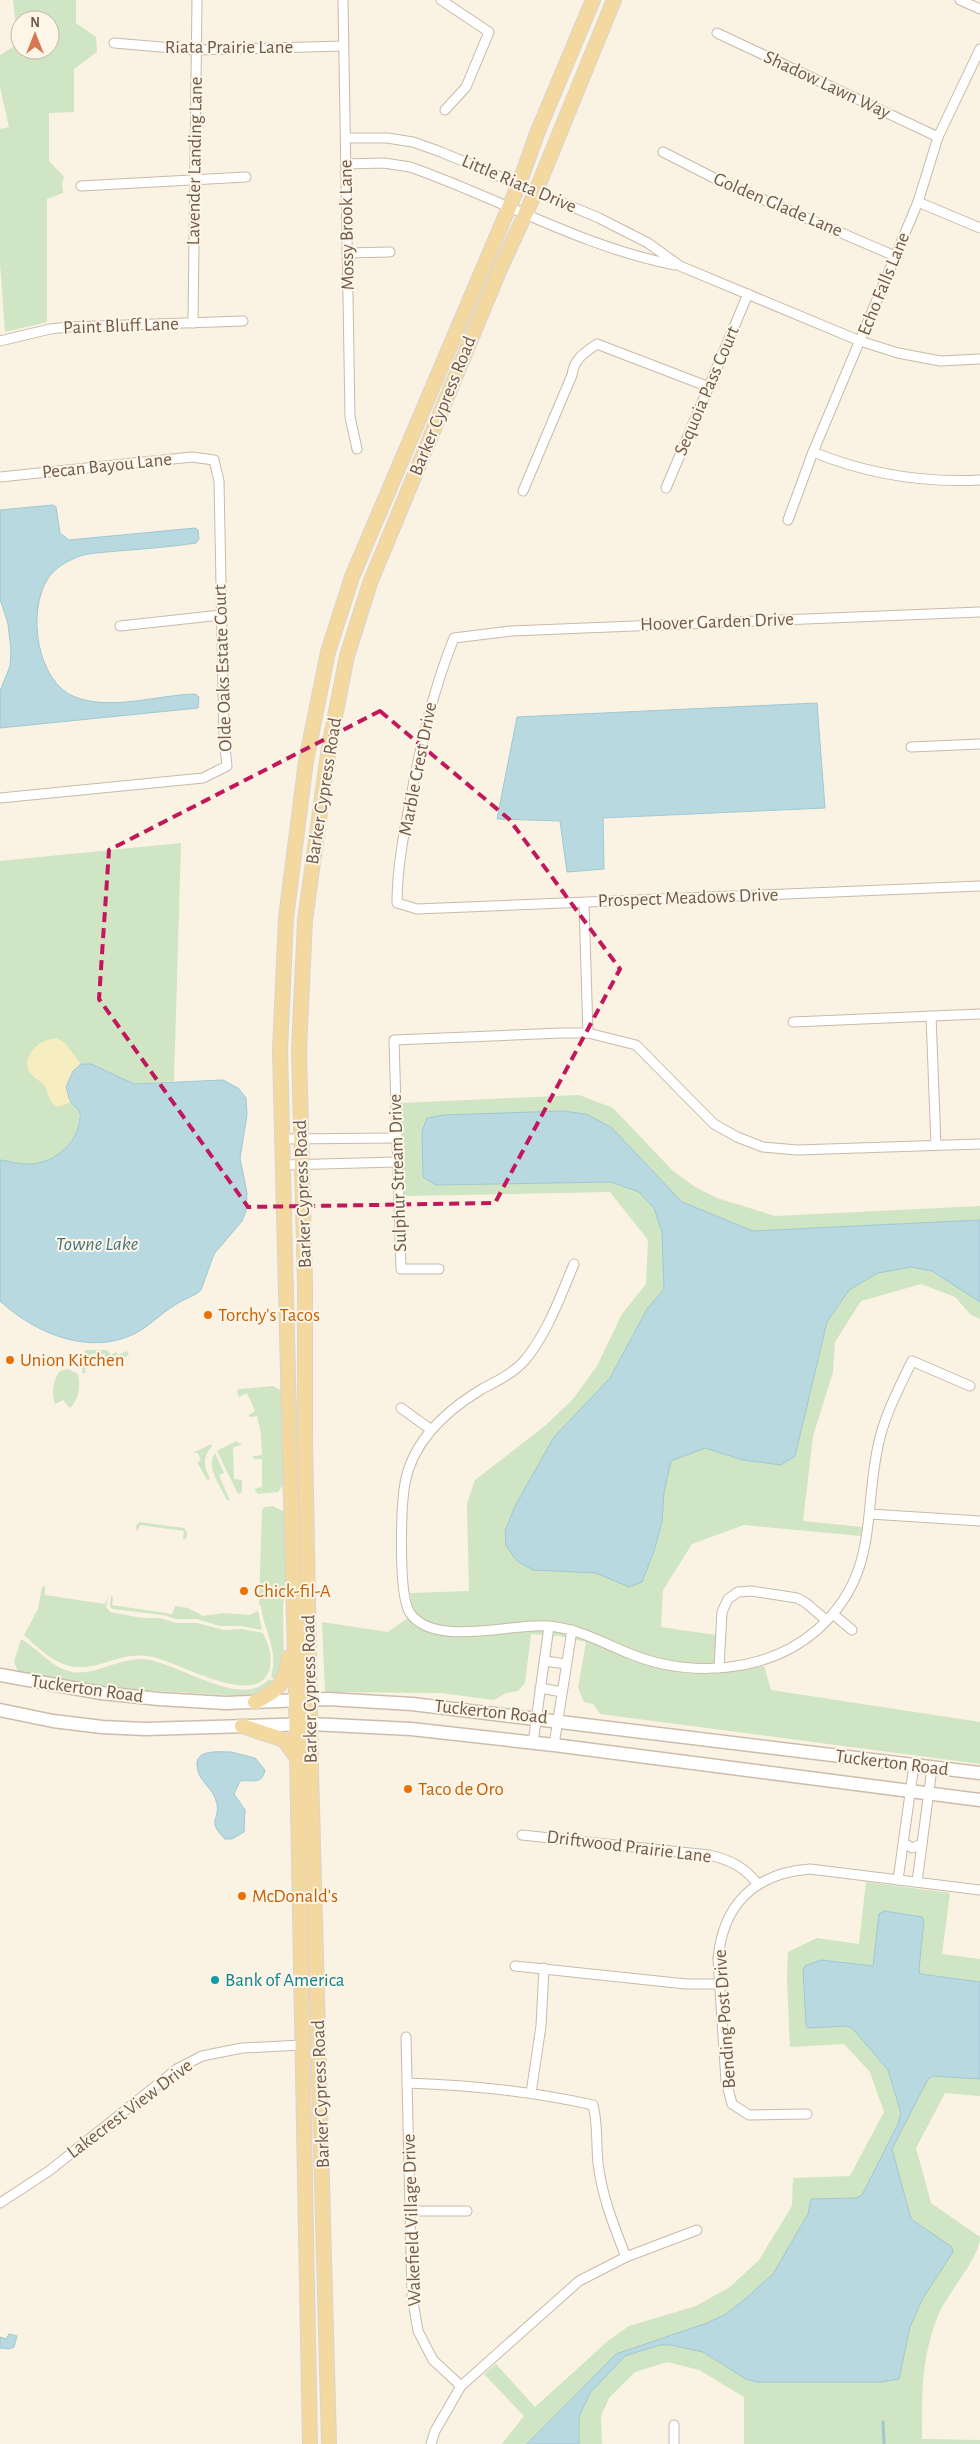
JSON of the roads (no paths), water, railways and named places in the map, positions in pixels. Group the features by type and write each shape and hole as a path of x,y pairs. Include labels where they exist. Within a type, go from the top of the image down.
{"main road":[{"name":"Barker Cypress Road","path":"310,2444 306,2314 297,1724 280,1050 286,918 310,742 328,652 349,586 395,472 510,207 538,132 593,0"},
{"name":"Barker Cypress Road","path":"330,2444 311,1700 306,1466 306,1283 299,1050 306,920 329,747 347,656 370,583 500,269 536,191 614,0"},
{"path":"395,472 413,480"},
{"path":"310,742 329,747"},
{"path":"289,1380 297,1383 298,1430 306,1466"},
{"path":"255,1702 270,1694 285,1680 294,1630"},
{"name":"Tuckerton Road","path":"0,1676 101,1693 159,1699 255,1702 311,1700 412,1704 536,1717 980,1773"},
{"name":"Tuckerton Road","path":"0,1710 53,1721 102,1728 145,1730 297,1724 410,1729 554,1745 980,1800"},
{"path":"242,1726 284,1740 297,1758"},
{"path":"302,2045 311,2057 312,2075 322,2106"},
{"path":"304,2166 323,2165"},
{"path":"306,2314 326,2313"}],"street":[{"name":"Lavender Landing Lane","path":"193,323 197,0"},
{"name":"Mossy Brook Lane","path":"343,0 350,417 357,449"},
{"path":"441,0 489,32 466,87 445,110"},
{"path":"960,0 980,9"},
{"name":"Shadow Lawn Way","path":"717,33 938,136"},
{"name":"Riata Prairie Lane","path":"114,43 196,50 343,46"},
{"name":"Echo Falls Lane","path":"788,520 813,452 918,202 938,136 980,49"},
{"name":"Little Riata Drive","path":"346,138 387,138 413,142 536,191 607,222 648,243 680,266"},
{"name":"Golden Glade Lane","path":"663,152 720,181 895,256"},
{"name":"Little Riata Drive","path":"346,164 384,163 410,166 582,238 641,258 680,266 860,341 898,353 940,360 980,359"},
{"path":"81,186 246,177"},
{"path":"918,202 980,228"},
{"path":"347,253 390,252"},
{"name":"Sequoia Pass Court","path":"666,488 748,294"},
{"name":"Paint Bluff Lane","path":"0,340 50,329 243,321"},
{"path":"523,492 572,375 573,365 582,354 596,344 709,387"},
{"path":"813,452 871,472 913,480 946,482 980,480"},
{"name":"Pecan Bayou Lane","path":"0,477 192,457 214,460"},
{"name":"Olde Oaks Estate Court","path":"0,798 203,778 226,766 218,481 214,460"},
{"name":"Hoover Garden Drive","path":"454,638 511,631 980,612"},
{"path":"120,626 221,615"},
{"name":"Marble Crest Drive","path":"397,903 397,881 419,751 435,687 454,638"},
{"path":"911,747 980,744"},
{"name":"Prospect Meadows Drive","path":"397,903 417,909 980,886"},
{"path":"584,903 588,1033 636,1046 714,1124 737,1137 763,1147 797,1150 980,1144"},
{"path":"793,1022 980,1014"},
{"path":"931,1016 936,1145"},
{"name":"Sulphur Stream Drive","path":"439,1269 401,1269 394,1040 588,1033"},
{"path":"282,1139 397,1138"},
{"path":"283,1165 397,1162"},
{"path":"574,1264 550,1321 524,1361 441,1418 430,1429 406,1479 402,1506 404,1599 410,1613 421,1623 436,1628 467,1633 532,1625 549,1626 572,1630 594,1637 651,1661 702,1668 738,1666 772,1656 803,1640 830,1617 859,1569 866,1548 878,1444 886,1417 912,1361 970,1386"},
{"path":"401,1408 430,1429"},
{"path":"870,1514 980,1521"},
{"path":"719,1668 720,1620 724,1604 732,1595 744,1590 787,1595 806,1603 852,1630"},
{"path":"533,1743 549,1626"},
{"path":"554,1745 572,1630"},
{"path":"545,1661 566,1664"},
{"path":"540,1688 562,1692"},
{"path":"898,1880 914,1766"},
{"path":"917,1882 932,1768"},
{"path":"906,1822 924,1824"},
{"name":"Driftwood Prairie Lane","path":"522,1835 709,1855 730,1861 746,1870 757,1883"},
{"path":"904,1842 912,1848 922,1844"},
{"name":"Bending Post Drive","path":"807,2114 749,2115 732,2104 726,2081 719,1984 720,1941 726,1922 738,1902 757,1883 791,1870 810,1869 980,1890"},
{"path":"515,1966 686,1984 719,1984"},
{"path":"531,2093 541,2026 544,1968"},
{"name":"Wakefield Village Drive","path":"406,2037 412,2296 418,2330 433,2360 461,2386"},
{"name":"Lakecrest View Drive","path":"0,2202 48,2171 177,2069 202,2056 242,2048 302,2045"},
{"path":"407,2083 470,2085 531,2093 593,2105 597,2120 598,2161 603,2196 626,2257"},
{"path":"410,2211 468,2211"},
{"path":"431,2444 435,2431 461,2386 579,2281 626,2257 697,2230"},
{"path":"674,2425 674,2444"}],"water":[{"path":"53,505 56,507 60,533 69,540 195,528 198,530 199,539 196,543 89,554 65,563 55,570 47,580 41,594 37,628 44,662 52,677 62,689 75,697 104,703 195,694 199,697 198,708 0,728 0,691 10,666 11,650 8,624 0,599 0,510"},
{"path":"817,703 825,808 603,818 604,869 567,872 560,821 497,819 517,717"},
{"name":"Towne Lake","path":"81,1064 91,1064 134,1084 223,1080 238,1088 246,1098 247,1115 240,1158 247,1193 246,1211 242,1221 214,1254 201,1290 178,1303 134,1334 99,1343 63,1338 46,1331 29,1323 0,1301 0,1160 23,1164 40,1163 57,1155 70,1143 79,1126 80,1114 79,1110 70,1100 66,1087 73,1071"},
{"path":"562,1111 586,1114 611,1127 682,1202 753,1231 980,1220 980,1302 932,1271 911,1267 878,1273 849,1290 827,1322 795,1456 781,1465 743,1460 705,1448 671,1461 664,1492 662,1522 654,1551 642,1582 629,1587 596,1573 533,1570 517,1561 506,1546 505,1531 515,1506 554,1437 610,1378 647,1309 664,1289 662,1232 654,1208 639,1192 611,1182 436,1185 423,1177 422,1131 427,1118 444,1115"},
{"path":"231,1752 255,1758 265,1770 264,1775 259,1780 240,1781 234,1794 245,1810 244,1832 232,1839 225,1839 219,1833 215,1824 217,1804 215,1798 199,1775 197,1763 201,1755 206,1753"},
{"path":"884,1911 922,1917 924,1921 920,1974 980,1982 980,2079 933,2076 928,2079 892,2149 911,2219 952,2247 953,2252 923,2298 910,2327 899,2379 881,2382 757,2382 746,2379 703,2352 671,2345 660,2345 625,2356 590,2393 579,2417 579,2444 527,2444 616,2354 707,2323 724,2315 744,2300 773,2274 808,2214 811,2199 856,2198 862,2195 898,2124 901,2113 888,2070 852,2028 846,2026 808,2028 806,2025 803,1970 805,1966 821,1960 873,1966 879,1914"},
{"path":"9,2334 17,2336 14,2347 9,2349 0,2348 0,2337 6,2339"}],"waterway":[{"path":"883,2422 884,2444"}],"place":[{"name":"Torchy's Tacos","path":"208,1315"},
{"name":"Union Kitchen","path":"10,1360"},
{"name":"Chick-fil-A","path":"244,1591"},
{"name":"Taco de Oro","path":"408,1789"},
{"name":"McDonald's","path":"242,1896"},
{"name":"Bank of America","path":"215,1980"}]}
